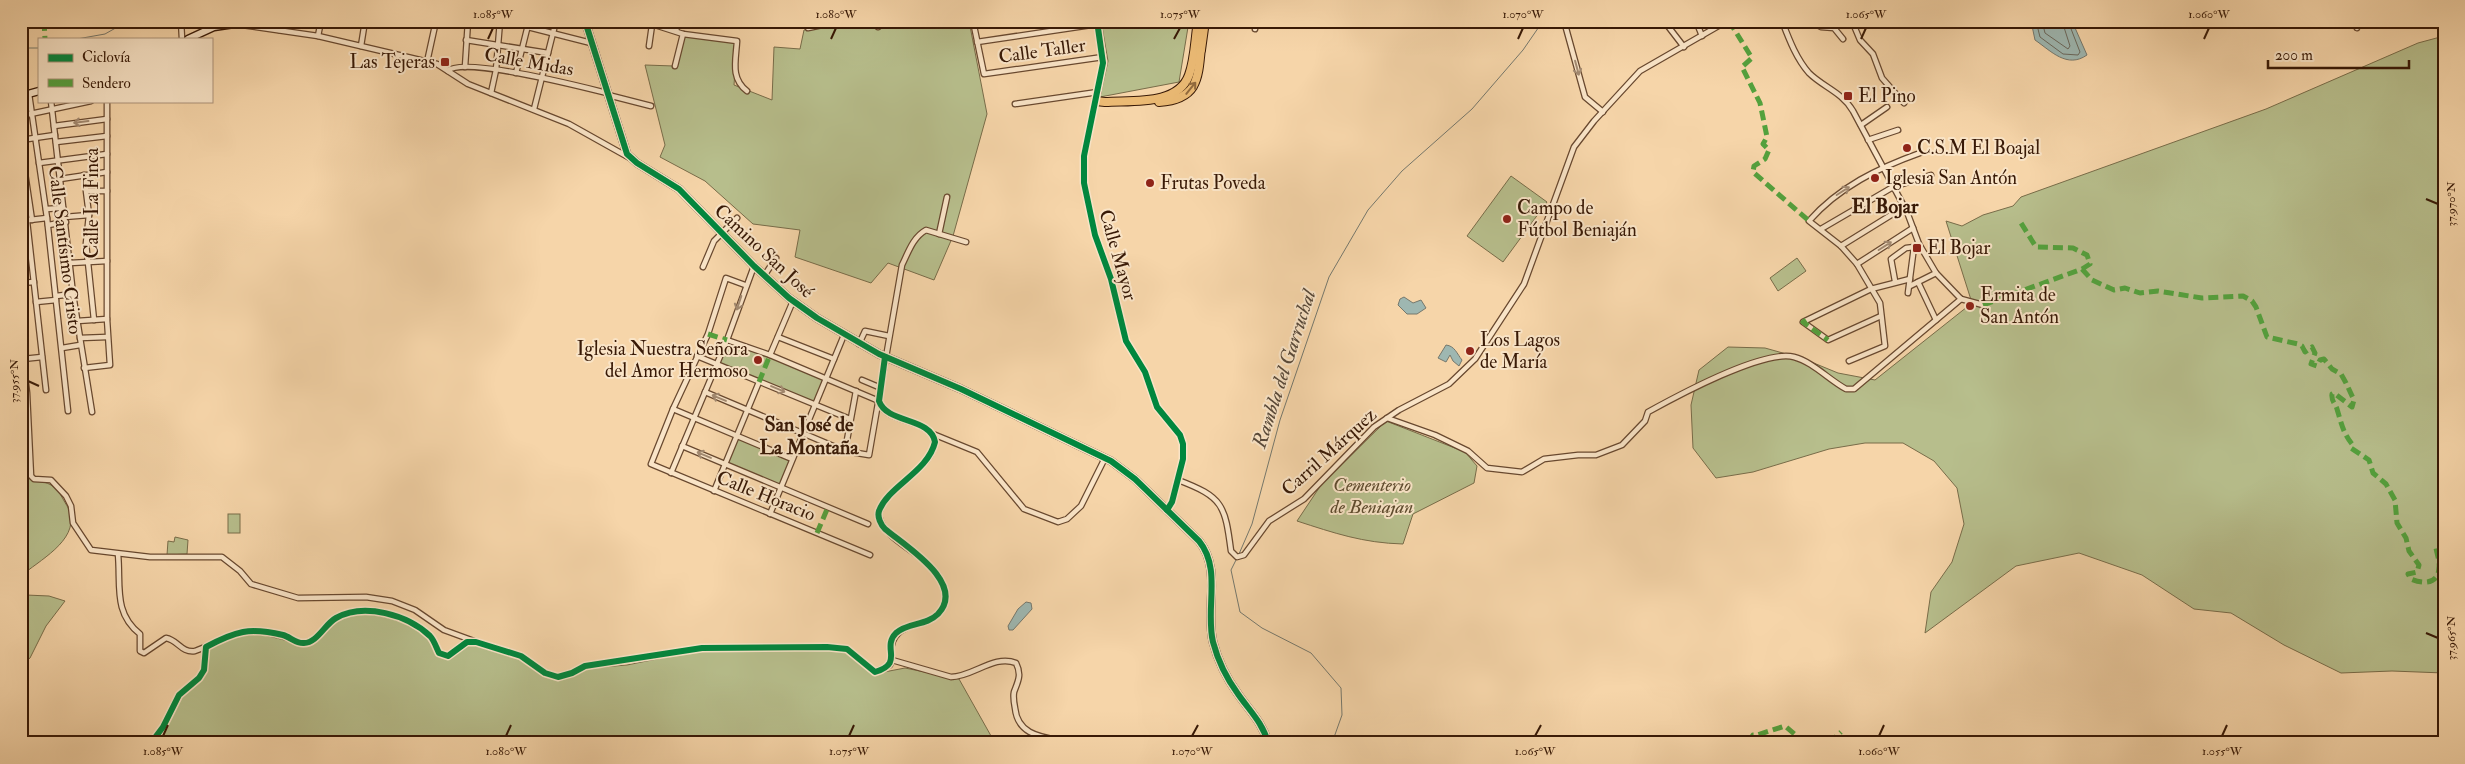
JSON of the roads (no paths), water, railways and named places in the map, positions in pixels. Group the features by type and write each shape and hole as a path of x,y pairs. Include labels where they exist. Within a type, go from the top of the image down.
{"main road":[{"path":"190,38 214,27 239,25 254,21"},
{"path":"585,21 607,94 629,157"},
{"path":"1095,104 1169,96 1184,85 1191,66 1198,21"},
{"path":"1191,66 1193,71 1197,70 1205,21"},
{"path":"1095,104 1172,101 1182,97 1190,91 1197,80 1201,47"},
{"path":"21,96 38,91"},
{"name":"Camino San José","path":"629,157 676,187 720,234 764,276 793,301 844,335 885,357 957,387 1105,458 1130,475 1168,510 1199,541 1208,553 1211,572 1210,628 1215,650 1228,678 1260,722 1268,743"}],"street":[{"path":"181,21 182,38"},
{"path":"261,21 263,28"},
{"path":"279,30 280,21"},
{"path":"318,36 321,21"},
{"path":"361,46 365,21"},
{"path":"427,62 436,21"},
{"path":"465,67 468,21"},
{"path":"491,93 496,70 500,21"},
{"path":"506,21 513,23"},
{"path":"534,110 556,21"},
{"path":"630,21 654,24 683,34 737,41 736,79 738,85 747,91"},
{"path":"676,31 678,21"},
{"path":"808,28 842,21"},
{"path":"877,21 878,27"},
{"path":"973,21 978,42 1098,23"},
{"path":"1255,29 1256,21"},
{"path":"1564,21 1585,97 1603,112"},
{"path":"1664,21 1684,46"},
{"path":"1696,21 1702,36"},
{"name":"Carril Márquez","path":"1178,480 1198,488 1218,502 1227,519 1231,551 1233,555 1241,557 1269,521 1304,499 1369,432 1387,418 1449,384 1475,359 1524,284 1574,147 1640,72 1727,21"},
{"path":"1782,21 1792,46 1809,72 1846,100 1904,207 1919,244 1936,273 1961,299 1983,305"},
{"path":"1810,21 1821,27 1834,28 1843,39"},
{"path":"1852,21 1860,40 1873,54 1882,78 1904,103"},
{"path":"2357,28 2359,21"},
{"name":"Calle Mayor","path":"1098,23 1103,58 1083,168 1088,205 1095,235 1111,279 1126,341 1145,372 1158,407 1182,440 1183,456 1172,502 1168,510"},
{"path":"516,73 529,24 552,33 592,43"},
{"path":"649,46 654,24"},
{"name":"Camino San José","path":"239,25 318,36 427,62 448,71 468,84 576,128 629,157"},
{"path":"674,66 683,34"},
{"path":"466,40 548,53"},
{"name":"Calle Taller","path":"978,42 984,74 1103,58"},
{"name":"Calle Midas","path":"448,71 453,67 465,67 542,77 651,106"},
{"path":"1015,104 1098,92"},
{"name":"Calle Santísimo Cristo","path":"29,94 48,225 68,411"},
{"path":"51,102 73,294 92,412"},
{"path":"21,116 86,102"},
{"name":"Calle La Finca","path":"84,368 110,365 107,337 107,102"},
{"path":"1861,125 1887,107"},
{"path":"54,126 107,119"},
{"path":"1868,140 1898,130"},
{"path":"21,140 55,135"},
{"path":"56,142 107,136"},
{"path":"21,146 27,221 46,390"},
{"path":"1849,361 1884,346 1880,303 1857,264 1841,246 1822,229 1809,221 1826,202 1881,167 1920,153"},
{"path":"39,163 107,154"},
{"path":"60,179 108,172"},
{"path":"1822,229 1893,187 1931,174"},
{"path":"84,175 89,215 86,243 94,320"},
{"path":"86,191 107,191"},
{"path":"939,234 947,197"},
{"path":"1841,246 1904,207"},
{"path":"46,209 63,208"},
{"path":"64,217 89,215"},
{"path":"27,221 47,218"},
{"path":"704,267 713,243 737,218"},
{"path":"48,225 66,222"},
{"path":"1857,264 1913,228"},
{"path":"705,392 845,450 869,455 902,265 920,234 926,230 966,242"},
{"path":"1894,281 1891,258 1906,248 1914,248 1919,244"},
{"path":"1908,293 1914,248"},
{"path":"764,276 776,258"},
{"path":"70,263 107,261"},
{"path":"671,473 727,340 745,284 754,266"},
{"path":"1910,286 1936,273"},
{"path":"745,284 726,278 708,334 673,409 792,459"},
{"path":"1881,316 1828,340 1803,322 1871,289 1894,281 1910,279"},
{"path":"21,283 34,282"},
{"path":"1918,282 1936,320"},
{"path":"36,302 73,294"},
{"path":"1387,418 1435,435 1468,451 1487,468 1522,472 1544,459 1578,455 1596,456 1622,445 1645,421 1648,412 1703,382 1776,355 1796,357 1846,390 1854,389 1961,299"},
{"path":"770,355 793,301"},
{"path":"77,321 107,320"},
{"path":"859,344 865,331 889,336"},
{"path":"770,514 844,335"},
{"path":"778,336 834,359"},
{"path":"80,338 107,337"},
{"path":"727,340 770,355 879,401 886,411 926,429 932,434 977,452 1024,509 1058,522 1067,519 1081,506 1105,458"},
{"path":"21,343 31,476 34,479 51,480 66,496 71,506 73,523 92,550 150,557 222,557 240,571 251,584 298,598 366,597 392,601 415,610 444,630 521,656 545,673 558,677 572,674 586,666 626,662 702,648 827,647 847,649 875,672 890,665 892,660 890,651 894,635 905,627 921,624 937,614 944,604 943,582 935,571 885,529 879,516 886,501 926,459 934,445 932,434"},
{"path":"62,348 80,345"},
{"path":"697,356 850,419"},
{"path":"23,359 42,357"},
{"path":"862,380 881,388"},
{"path":"714,491 759,382"},
{"path":"845,450 856,391"},
{"name":"Calle Horacio","path":"673,409 651,464 870,555"},
{"path":"682,446 868,524"},
{"path":"118,554 120,603 126,620 140,634 140,650 144,653 166,638 171,638 186,651 195,651 241,630 262,631 285,636 303,644 313,641 324,627 337,617 358,612 374,612 400,617 431,637 439,653 448,656 467,642 476,642"},
{"path":"151,743 163,727 179,695 199,678 204,670 206,647"},
{"path":"892,660 950,677 961,677 1003,661 1016,663 1020,676 1013,696 1016,719 1023,729 1033,734 1071,743"},
{"path":"96,743 106,740 113,743"},
{"path":"1113,743 1128,742"}],"water":[{"path":"2031,21 2072,21 2087,55 2073,60 2053,53 2035,40"},
{"path":"1404,297 1413,303 1421,300 1426,308 1417,314 1407,314 1398,305 1400,299"},
{"path":"1446,345 1454,349 1462,360 1459,366 1450,355 1446,362 1438,358"},
{"path":"1026,602 1031,603 1032,609 1013,630 1009,630 1008,626 1018,609"}],"waterway":[{"path":"83,38 105,34 128,21"},
{"name":"Rambla del Garruchal","path":"1239,554 1252,524 1280,420 1329,277 1368,210 1402,171 1472,109 1523,50 1543,21"},
{"path":"21,48 38,48"},
{"name":"Rambla del Garruchal","path":"1237,558 1231,570 1240,612 1262,628 1311,653 1341,688 1342,715 1332,743"}],"place":[{"name":"Las Tejeras","path":"445,62"},
{"name":"El Pino","path":"1848,96"},
{"name":"C.S.M El Boajal","path":"1907,148"},
{"name":"Iglesia San Antón","path":"1875,178"},
{"name":"Frutas Poveda","path":"1150,183"},
{"name":"Campo de Fútbol Beniaján","path":"1507,219"},
{"name":"El Bojar","path":"1917,248"},
{"name":"Ermita de San Antón","path":"1970,306"},
{"name":"Los Lagos de María","path":"1470,351"},
{"name":"Iglesia Nuestra Señora del Amor Hermoso","path":"758,360"}],"district":[{"name":"El Bojar","path":"1885,206"},
{"name":"San José de La Montaña","path":"809,436"}],"park label":[{"name":"Cementerio de Beniajan","path":"1372,496"}]}
